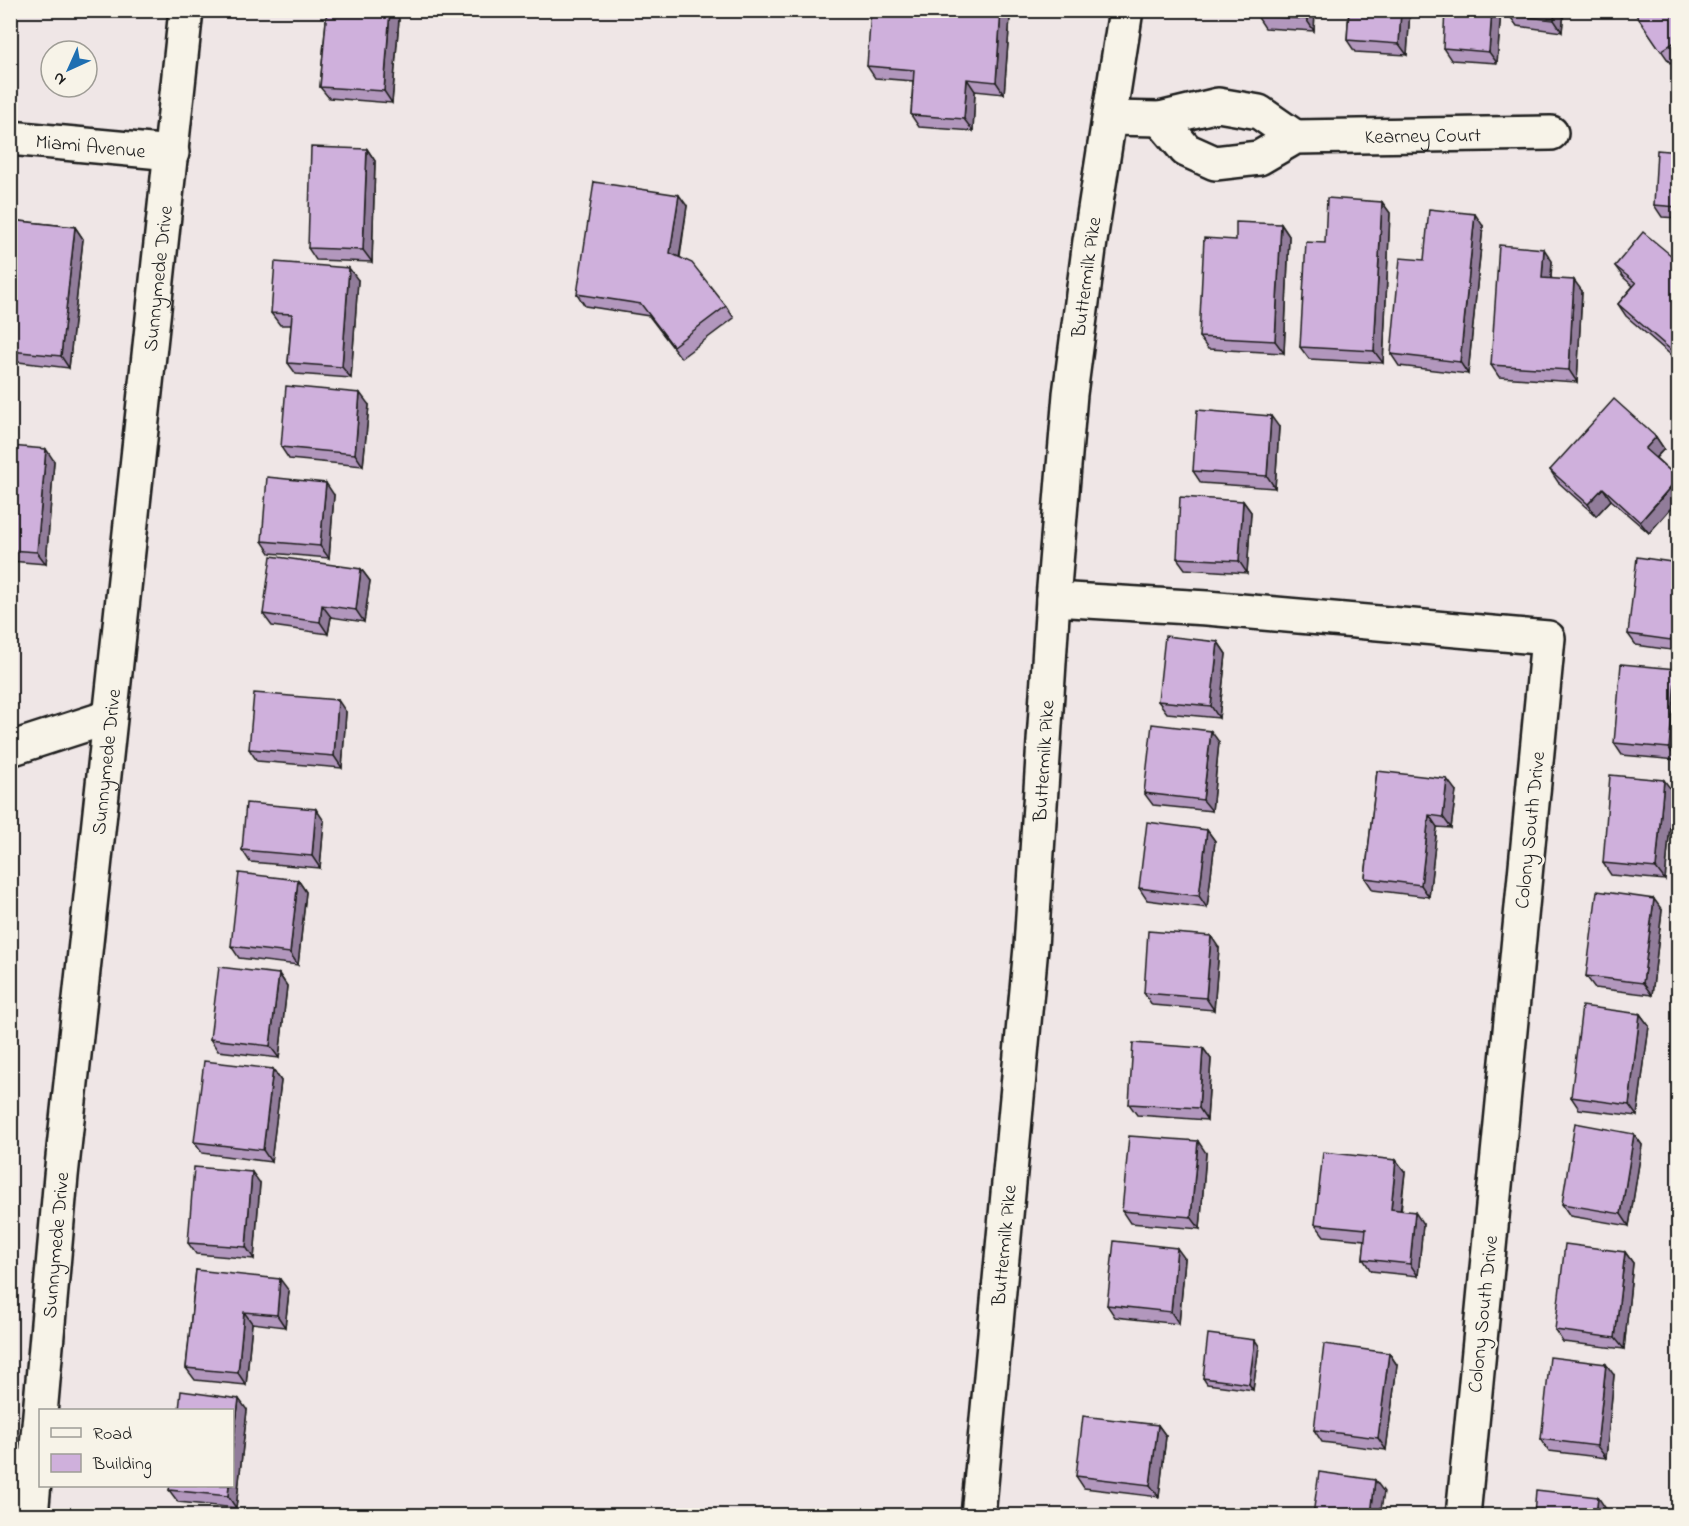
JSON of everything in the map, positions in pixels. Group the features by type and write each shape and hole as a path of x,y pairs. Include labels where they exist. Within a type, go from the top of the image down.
{"street":[{"name":"Sunnymede Drive","path":"25,1498 186,10"},
{"name":"Buttermilk Pike","path":"978,1515 1031,947 1053,599 1070,394 1090,241 1126,10"},
{"path":"1110,118 1160,119 1218,105 1259,112 1295,137"},
{"name":"Kearney Court","path":"1160,119 1186,150 1215,163 1259,158 1295,137 1551,133"},
{"name":"Miami Avenue","path":"10,138 172,153"},
{"name":"Colony South Drive","path":"1053,599 1207,608 1548,638 1463,1515"},
{"path":"10,749 109,717"}],"building":[{"path":"327,10 390,10 384,91 320,87"},
{"path":"871,10 1001,10 996,82 967,79 964,119 911,115 914,70 867,66"},
{"path":"1257,10 1307,10 1306,19 1257,16"},
{"path":"1349,10 1401,10 1399,44 1347,40"},
{"path":"1445,10 1492,10 1489,52 1443,48"},
{"path":"1509,10 1555,10 1554,20 1509,15"},
{"path":"1633,10 1678,10 1678,40 1661,51"},
{"path":"311,147 367,149 363,250 308,248"},
{"path":"1657,150 1678,152 1678,207 1654,205"},
{"path":"594,182 679,195 670,253 692,263 726,306 673,346 641,304 577,294"},
{"path":"1327,198 1382,202 1374,351 1300,347 1306,242 1325,243"},
{"path":"1429,209 1475,214 1460,362 1391,354 1400,258 1424,260"},
{"path":"10,220 75,227 61,356 10,351"},
{"path":"1236,222 1281,224 1275,341 1199,337 1204,238 1236,240"},
{"path":"1643,232 1678,261 1678,356 1618,304 1636,283 1615,266"},
{"path":"1499,245 1544,249 1542,278 1574,280 1569,370 1491,365"},
{"path":"275,262 349,268 342,367 288,363 292,314 271,313"},
{"path":"286,386 360,393 355,454 281,447"},
{"path":"1614,399 1656,437 1645,449 1678,478 1640,522 1603,488 1588,504 1550,470"},
{"path":"1197,410 1271,416 1267,476 1193,471"},
{"path":"10,446 46,449 37,552 10,550"},
{"path":"267,477 326,483 320,546 262,541"},
{"path":"1180,497 1243,501 1239,561 1177,558"},
{"path":"271,556 361,569 356,610 322,605 320,622 263,614"},
{"path":"1637,557 1678,563 1678,641 1628,634"},
{"path":"1165,636 1218,642 1211,706 1158,701"},
{"path":"1621,664 1676,669 1669,748 1614,743"},
{"path":"254,693 338,700 334,756 249,749"},
{"path":"1152,724 1211,731 1203,800 1144,793"},
{"path":"1377,771 1447,779 1443,817 1429,815 1421,885 1365,878"},
{"path":"1610,775 1664,780 1656,868 1603,863"},
{"path":"246,803 316,809 312,856 242,850"},
{"path":"1147,822 1207,830 1199,896 1139,888"},
{"path":"239,873 298,880 290,953 231,946"},
{"path":"1597,891 1654,899 1643,983 1586,976"},
{"path":"1148,931 1211,936 1206,998 1144,993"},
{"path":"219,967 279,974 270,1046 210,1039"},
{"path":"1582,1006 1640,1014 1629,1105 1571,1097"},
{"path":"1133,1043 1203,1048 1199,1108 1129,1104"},
{"path":"204,1061 273,1069 263,1150 194,1142"},
{"path":"1575,1123 1634,1134 1621,1214 1562,1204"},
{"path":"1129,1136 1198,1141 1191,1217 1122,1211"},
{"path":"1323,1152 1396,1160 1391,1209 1415,1212 1410,1264 1363,1259 1366,1229 1315,1224"},
{"path":"194,1167 252,1172 246,1247 188,1243"},
{"path":"1114,1241 1177,1248 1171,1312 1107,1305"},
{"path":"1565,1244 1625,1252 1615,1338 1555,1330"},
{"path":"196,1270 280,1279 277,1315 244,1312 238,1373 186,1368"},
{"path":"1208,1334 1255,1340 1249,1384 1203,1378"},
{"path":"1324,1344 1389,1353 1378,1438 1314,1430"},
{"path":"1550,1357 1606,1364 1597,1446 1541,1439"},
{"path":"181,1391 239,1399 234,1437 234,1409 179,1409"},
{"path":"1083,1416 1158,1425 1150,1485 1076,1476"},
{"path":"1319,1472 1375,1480 1371,1515 1313,1515"},
{"path":"170,1487 229,1487 228,1496 169,1490"},
{"path":"1536,1490 1598,1497 1596,1515 1534,1515"}]}
